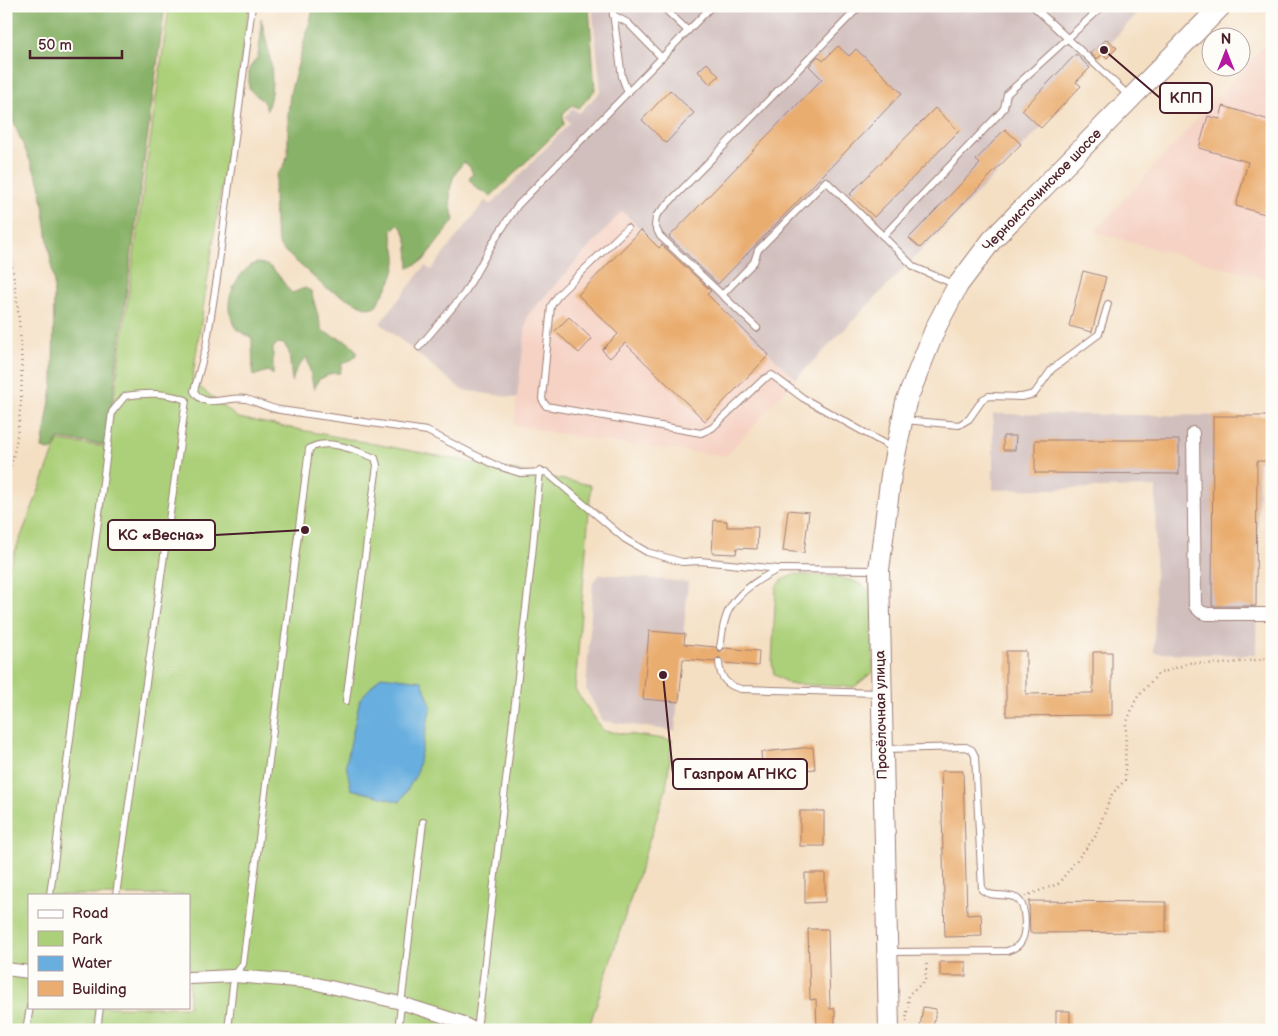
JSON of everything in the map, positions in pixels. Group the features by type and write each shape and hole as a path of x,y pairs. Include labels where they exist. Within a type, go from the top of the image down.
{"main road":[{"name":"Черноисточинское шоссе","path":"903,411 936,327 958,285 992,240 1221,6"},
{"name":"Просёлочная улица","path":"889,1030 879,570 903,411"}],"street":[{"path":"1193,433 1195,606 1201,612 1207,614 1272,614"},
{"path":"6,969 28,972"},
{"path":"190,978 234,976 308,982 401,1003 461,1022 477,1030"}],"lane":[{"path":"252,6 217,278 206,347 194,391 197,396 202,400 212,402 246,399 264,407 280,410 427,431 495,464 520,473 540,470 552,476 580,502 626,539 647,552 682,562 700,561 778,569 879,570"},
{"path":"612,6 622,77 628,92"},
{"path":"662,6 688,31"},
{"path":"419,347 464,294 495,239 517,206 712,6"},
{"path":"757,328 660,236 655,226 658,213 860,6"},
{"path":"1033,6 1131,98"},
{"path":"883,236 1000,114 1004,108 1007,94 1103,6"},
{"path":"613,15 628,23 662,58"},
{"path":"722,295 754,262 758,250 826,181 914,267 958,285"},
{"path":"627,228 559,294 551,306 542,399 546,406 702,432 712,428 764,379 772,375 803,398 896,449"},
{"path":"903,411 959,425 970,419 982,399 989,396 1022,397 1034,394 1052,369 1099,334 1108,304"},
{"path":"50,894 112,412 126,396 148,392 172,395 186,400 116,894"},
{"path":"228,1030 234,976 243,964 309,448 315,444 333,445 358,451 375,458 377,465 346,701"},
{"path":"477,1030 532,556 540,470"},
{"path":"720,647 725,618 734,602 757,581 778,569"},
{"path":"719,662 720,674 724,681 730,686 741,690 881,693"},
{"path":"882,749 966,747 972,750 975,756 982,890 992,896 1010,896 1018,899 1022,904 1024,934 1021,943 1016,948 1007,951 886,952"},
{"path":"398,1030 423,822"},
{"path":"26,1030 30,1008"},
{"path":"97,1030 100,1008"}],"path":[{"path":"6,232 16,288 21,362 16,436 6,482"},
{"path":"1018,899 1058,884 1095,837 1112,794 1125,780 1126,724 1136,699 1158,674 1190,663 1222,664 1272,658"},
{"path":"905,1030 909,994 924,981 927,952"}],"shaded area":[{"path":"592,6 1144,6 1111,42 1117,48 1107,58 1103,54 1088,66 1090,68 1041,128 796,379 622,211 527,316 517,398 462,390 380,323 425,266 431,270 485,201 491,205 570,123 565,117 573,108 579,113 601,91"},
{"path":"1272,37 1272,281 1095,232 1235,78 1250,78 1250,61"},
{"path":"621,210 796,379 726,456 600,441 514,425 527,316"},
{"path":"993,414 1272,416 1272,461 1259,462 1256,655 1154,653 1156,487 993,490"},
{"path":"600,574 688,582 675,731 603,721 586,689 593,582"}],"green space":[{"path":"6,6 165,6 106,445 58,439 52,451 42,448 53,383 54,283 40,184 6,105"},
{"path":"169,6 249,6 192,381 238,418 591,485 575,690 604,731 672,740 666,789 588,1030 6,1030 6,575 58,441 107,447"},
{"path":"314,6 589,6 595,90 579,108 572,105 563,114 564,125 491,196 476,188 469,179 473,174 470,167 464,162 454,175 450,189 454,220 424,260 409,268 405,233 398,224 392,230 396,257 394,273 375,307 367,308 326,288 280,247 275,227 274,190 277,175 283,167 288,154 290,93"},
{"path":"261,18 272,75 272,86 267,110 263,101 249,89 249,69 258,56"},
{"path":"256,263 273,269 292,293 305,288 311,291 322,330 346,341 357,353 353,359 342,364 340,373 332,373 318,380 314,390 307,357 296,369 292,382 289,352 284,344 278,343 273,348 273,375 268,371 253,376 252,338 237,330 231,316 229,301 233,288 241,275"},
{"path":"795,574 848,579 866,588 873,595 873,672 854,687 789,684 774,674 772,663 776,587 782,580"}],"water":[{"path":"381,676 422,681 431,706 416,775 400,802 351,789 346,764 360,699"}],"building":[{"path":"1107,39 1117,48 1107,58 1103,54 1097,59 1090,53"},
{"path":"838,46 849,56 856,49 902,93 718,284 669,237 822,79 809,66 818,56 823,61"},
{"path":"1076,54 1090,68 1076,82 1081,86 1041,128 1022,110"},
{"path":"707,63 719,76 710,84 698,71"},
{"path":"670,90 694,113 666,143 642,120"},
{"path":"1223,106 1272,121 1272,216 1236,206 1248,162 1199,148 1208,116 1220,119"},
{"path":"935,108 959,131 874,217 850,194"},
{"path":"1005,129 1021,144 920,248 909,238 980,164 976,160"},
{"path":"641,230 659,248 662,245 711,291 707,294 769,355 705,421 625,343 610,358 602,350 618,334 578,295"},
{"path":"1083,271 1106,277 1092,332 1069,326"},
{"path":"569,317 592,339 579,353 555,331"},
{"path":"1213,416 1272,416 1272,461 1257,461 1256,606 1212,606"},
{"path":"1003,436 1016,436 1015,450 1003,450"},
{"path":"1035,440 1179,440 1179,474 1035,473"},
{"path":"788,510 809,512 804,553 783,551"},
{"path":"714,520 727,521 727,527 758,527 757,549 737,548 736,554 712,553"},
{"path":"649,631 685,634 684,644 715,647 720,652 725,648 759,651 758,666 724,663 719,657 714,662 683,659 679,702 643,699"},
{"path":"1006,651 1026,651 1026,694 1093,693 1093,652 1112,652 1112,715 1006,716"},
{"path":"813,747 815,769 763,774 761,752"},
{"path":"941,771 963,771 967,915 981,914 982,936 945,937"},
{"path":"800,811 824,811 824,846 800,846"},
{"path":"805,873 825,873 825,902 805,903"},
{"path":"1029,901 1166,902 1166,932 1030,933"},
{"path":"808,929 828,929 830,1009 835,1009 835,1030 817,1030 816,999 810,1000"},
{"path":"940,962 966,962 966,976 940,976"},
{"path":"923,1007 936,1009 933,1029 920,1027"},
{"path":"1056,1011 1070,1011 1070,1030 1056,1030"}],"place":[{"name":"КПП","path":"1104,50"},
{"name":"КС «Весна»","path":"305,530"},
{"name":"Газпром АГНКС","path":"663,675"}]}
